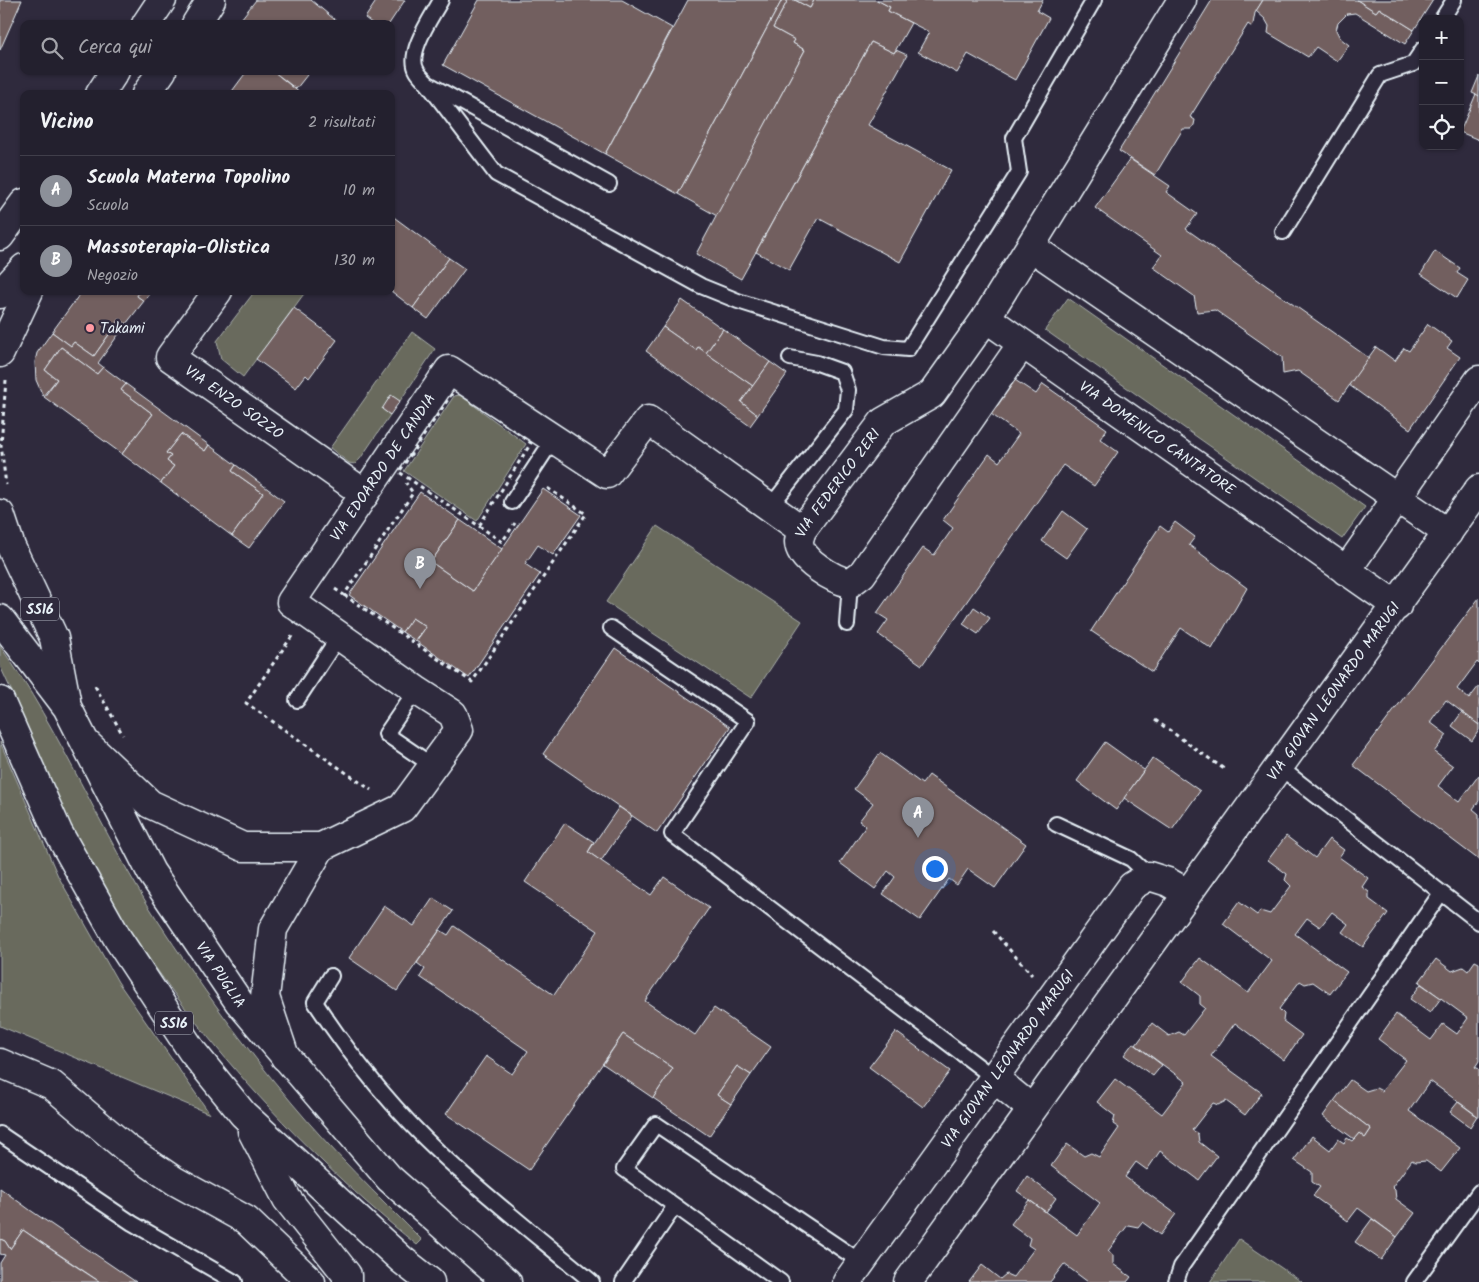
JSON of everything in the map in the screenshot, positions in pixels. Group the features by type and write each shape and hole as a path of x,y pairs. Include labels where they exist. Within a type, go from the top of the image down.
{"main road":[{"path":"149,20 162,0"},
{"path":"198,20 211,0"},
{"path":"986,318 1182,0"},
{"path":"103,90 112,75"},
{"path":"149,90 159,75"},
{"path":"0,236 20,208"},
{"path":"1030,247 1448,533"},
{"path":"0,294 20,272"},
{"path":"4,362 28,295"},
{"name":"VIA ENZO SOZZO","path":"215,295 170,357 365,494"},
{"name":"VIA DOMENICO CANTATORE","path":"986,318 1397,606"},
{"name":"VIA FEDERICO ZERI","path":"850,584 838,581 803,556 799,542 802,530 883,422 932,394 986,318"},
{"path":"850,584 862,574 881,548 1022,344"},
{"name":"VIA EDOARDO DE CANDIA","path":"87,743 150,804 243,847 321,847 402,808 459,730 453,714 291,602 449,370 607,474 648,420 802,530"},
{"path":"1346,572 1479,380"},
{"name":"VIA GIOVAN LEONARDO MARUGI","path":"908,1282 1278,766 1397,606 1479,489"},
{"name":"SS16","path":"0,514 11,547 54,638 67,707"},
{"name":"VIA PUGLIA","path":"0,619 67,707 151,872 239,1002 389,1178 507,1282"},
{"name":"SS16","path":"0,701 58,832 118,939 192,1051 243,1114 402,1260 430,1282"},
{"path":"285,1058 265,997 273,929 321,847"},
{"path":"1149,876 1168,882 1188,893"},
{"name":"VIA GIOVAN LEONARDO MARUGI","path":"854,1272 1132,886 1149,876"},
{"path":"0,1063 52,1086 126,1148 175,1181 246,1220 311,1282"},
{"path":"994,1078 1032,1109"},
{"path":"243,1114 287,1199 347,1275 347,1282"}],"lane":[{"path":"441,0 416,46 414,58 416,70 496,174 701,286 738,300 884,347 908,349 1019,172 1014,138 1094,0"},
{"path":"1445,15 1454,0"},
{"path":"1282,232 1380,75 1414,64 1419,56"},
{"path":"427,83 609,184"},
{"path":"770,507 846,410 848,390 842,372 818,363 790,358"},
{"path":"512,502 554,438"},
{"path":"847,624 850,584"},
{"path":"611,628 748,721 672,834 994,1078"},
{"path":"297,700 339,636"},
{"path":"416,690 386,734 433,766"},
{"path":"1278,766 1479,922"},
{"path":"1056,824 1130,859 1149,876"},
{"path":"1176,1282 1181,1267 1441,893"},
{"path":"331,976 315,1002 340,1040 374,1083 441,1154 592,1282"},
{"path":"781,1282 624,1169 656,1124 854,1272"},
{"path":"0,1134 132,1223 235,1282"},
{"path":"1414,1282 1479,1192"},
{"path":"624,1282 675,1206"}],"path":[{"path":"4,362 1,445 6,487"},
{"path":"457,391 464,393 532,443 479,526 399,472 453,392 457,391"},
{"path":"344,595 413,493 399,472"},
{"path":"330,586 472,682 586,514 542,484"},
{"path":"297,628 246,703 375,793"},
{"path":"90,678 124,737"},
{"path":"1155,720 1224,769"},
{"path":"994,931 1042,986 1047,1003"}],"green space":[{"path":"252,295 303,295 243,377 221,359 217,341"},
{"path":"1068,298 1365,507 1342,539 1045,330"},
{"path":"412,332 435,349 400,401 382,409 390,415 360,459 355,464 349,463 330,448"},
{"path":"460,395 526,444 477,521 404,471 454,396"},
{"path":"657,526 802,621 751,698 606,602"},
{"path":"0,646 43,713 137,887 189,968 239,1037 307,1121 355,1173 422,1240 417,1245 367,1203 271,1109 226,1059 144,952 109,896 67,817 0,666"},
{"path":"0,742 58,876 118,982 210,1114 0,1026"},
{"path":"1239,1239 1302,1282 1210,1282"}],"building":[{"path":"0,0 22,0 0,50"},
{"path":"256,0 311,0 335,20 240,20"},
{"path":"377,0 405,0 392,20 368,20 365,18"},
{"path":"479,0 622,0 672,28 605,154 443,65"},
{"path":"688,0 782,0 678,194 605,154"},
{"path":"782,0 788,0 773,28 795,40 793,43 805,50 717,216 678,194"},
{"path":"788,0 795,0 810,8 814,0 877,0 890,7 888,11 911,23 894,53 871,42 741,279 696,254 805,50 793,43 795,40 773,28"},
{"path":"795,0 814,0 810,8"},
{"path":"877,0 1043,0 1037,11 1049,18 1015,80 968,54 957,73 918,52 929,32 888,11 890,7"},
{"path":"1212,0 1263,0 1255,13 1252,27 1248,24 1190,117 1195,120 1194,125 1191,129 1183,129 1155,175 1119,151"},
{"path":"1263,0 1357,0 1376,12 1379,8 1414,30 1405,44 1355,13 1347,14 1338,23 1336,30 1340,38 1349,45 1337,61 1316,47 1308,57 1268,33 1269,26 1265,19 1256,11"},
{"path":"1357,0 1433,0 1424,15 1419,15 1419,22 1414,30 1379,8 1376,12"},
{"path":"871,42 894,53 896,50 907,55 868,125 951,170 900,262 818,218 789,270 756,252"},
{"path":"244,75 278,75 296,90 233,90"},
{"path":"278,75 307,75 296,89"},
{"path":"1479,76 1479,96 1472,93"},
{"path":"1476,94 1479,96 1479,140 1464,134 1464,122"},
{"path":"1130,159 1170,186 1166,192 1197,214 1186,229 1369,358 1339,400 1298,371 1283,374 1282,357 1215,310 1197,312 1194,296 1153,267 1162,255 1095,208"},
{"path":"395,218 449,258 413,308 395,294"},
{"path":"1435,251 1460,268 1457,273 1468,280 1457,298 1421,274"},
{"path":"449,258 465,269 428,319 413,308"},
{"path":"79,295 138,295 144,301 126,324 120,319 94,356 74,342 71,346 52,332"},
{"path":"138,295 148,295 144,301"},
{"path":"682,300 723,329 706,353 698,347 696,350 663,327"},
{"path":"294,308 337,340 309,378 306,375 296,388 256,359"},
{"path":"120,319 126,324 98,363 103,367 97,374 61,347 45,370 57,379 43,396 36,380 35,362 37,353 52,332 71,346 74,342 94,356"},
{"path":"1428,324 1452,341 1447,348 1460,357 1410,429 1349,385 1376,347 1395,361 1404,348 1409,351"},
{"path":"663,327 696,350 698,347 753,386 741,402 758,415 750,426 646,351"},
{"path":"723,329 770,362 753,386 706,353"},
{"path":"61,347 97,374 103,367 126,384 121,390 153,414 122,454 44,397 57,379 45,370"},
{"path":"770,362 787,374 758,415 741,402"},
{"path":"1015,380 1036,394 1043,384 1107,429 1100,439 1118,452 1094,486 1063,465 922,665 878,634 888,620 877,613 923,548 934,555 953,528 943,520 989,454 999,462 1019,434 991,414"},
{"path":"126,384 209,445 205,451 181,434 166,453 171,456 167,461 174,466 161,483 122,454 153,414 121,390"},
{"path":"391,395 400,401 390,415 382,409"},
{"path":"181,434 205,451 209,445 236,465 232,471 263,493 232,536 161,483 174,466 167,461 171,456 166,453"},
{"path":"236,465 284,501 249,548 232,536 263,493 232,471"},
{"path":"543,489 581,515 553,555 538,545 525,564 540,574 469,678 416,641 426,627 412,618 402,632 349,595 420,492 460,520 431,562 473,591"},
{"path":"1063,511 1087,529 1066,558 1042,541"},
{"path":"460,520 502,549 473,591 431,562"},
{"path":"1175,522 1195,537 1189,545 1247,588 1212,649 1181,628 1152,672 1091,631 1160,526 1168,532"},
{"path":"1479,598 1479,664 1477,662 1457,689 1469,699 1479,686 1479,725 1446,700 1430,722 1447,735 1434,752 1453,766 1438,786 1459,802 1479,775 1479,801 1473,809 1479,814 1479,860 1353,765"},
{"path":"974,607 990,618 978,634 963,624"},
{"path":"412,618 426,627 416,641 402,632"},
{"path":"615,648 730,727 657,833 543,754"},
{"path":"1462,712 1479,725 1479,730 1472,741 1452,726"},
{"path":"1105,742 1144,770 1116,810 1077,781"},
{"path":"880,753 922,784 929,775 1026,844 995,888 968,869 957,885 949,879 920,920 883,894 895,877 888,871 875,889 840,863 866,826 859,821 873,803 854,789"},
{"path":"1153,758 1200,791 1172,830 1124,798"},
{"path":"619,807 632,816 601,861 588,852"},
{"path":"565,823 594,842 588,852 651,895 664,877 709,908 645,1001 695,1035 714,1008 771,1047 751,1075 737,1066 717,1095 731,1104 709,1136 653,1098 673,1068 623,1034 529,1170 446,1114 486,1056 512,1074 528,1051 420,977 425,969 417,963 440,930 448,935 454,926 554,995 598,931 525,882"},
{"path":"1286,836 1315,858 1329,839 1344,850 1339,857 1368,878 1362,887 1369,892 1369,899 1388,913 1363,947 1342,932 1348,924 1332,912 1320,927 1307,918 1295,934 1347,972 1330,994 1313,982 1305,984 1300,981 1279,1009 1284,1014 1283,1021 1302,1035 1284,1060 1235,1023 1211,1056 1262,1093 1245,1115 1226,1101 1218,1105 1213,1103 1192,1130 1198,1134 1199,1142 1217,1156 1199,1180 1160,1151 1147,1170 1136,1162 1125,1177 1176,1214 1160,1235 1142,1222 1138,1227 1128,1225 1108,1251 1113,1255 1113,1264 1131,1277 1127,1282 1088,1282 1064,1264 1050,1282 969,1282 982,1265 1000,1279 1006,1274 1013,1277 1034,1249 1028,1245 1030,1238 1011,1224 1029,1200 1077,1235 1100,1203 1051,1166 1067,1144 1084,1156 1091,1153 1099,1157 1119,1128 1113,1124 1115,1116 1097,1102 1115,1079 1162,1114 1186,1082 1136,1045 1152,1023 1169,1036 1179,1032 1184,1035 1205,1008 1200,1004 1200,996 1182,982 1200,958 1248,993 1272,961 1223,924 1239,902 1257,915 1260,911 1270,914 1291,886 1285,880 1287,874 1268,860"},
{"path":"433,898 453,911 397,991 349,958 384,906 414,926"},
{"path":"1436,959 1452,971 1463,967 1468,971 1475,961 1479,963 1479,1061 1475,1067 1479,1069 1479,1117 1430,1081 1409,1111 1460,1148 1441,1172 1426,1161 1415,1162 1412,1160 1392,1187 1395,1190 1396,1199 1415,1213 1397,1237 1358,1208 1348,1221 1313,1196 1320,1187 1312,1182 1312,1172 1294,1160 1312,1136 1330,1150 1338,1139 1344,1143 1347,1138 1352,1141 1359,1133 1365,1138 1371,1129 1334,1101 1350,1080 1366,1091 1376,1088 1382,1091 1406,1060 1378,1039 1396,1014 1431,1040 1443,1024 1457,1034 1468,1018 1419,982"},
{"path":"1421,984 1441,998 1430,1013 1410,999"},
{"path":"896,1032 950,1071 923,1107 869,1067"},
{"path":"623,1034 673,1068 653,1098 603,1064"},
{"path":"1133,1043 1162,1065 1153,1076 1124,1055"},
{"path":"737,1066 751,1075 731,1104 717,1095"},
{"path":"1334,1101 1371,1129 1365,1138 1359,1133 1354,1139 1323,1116"},
{"path":"1458,1102 1477,1116 1470,1127 1450,1112"},
{"path":"1027,1176 1056,1198 1046,1212 1017,1191"},
{"path":"0,1188 136,1282 100,1282 23,1230 10,1249 5,1241 0,1239"},
{"path":"1372,1219 1397,1237 1381,1260 1355,1242"},
{"path":"23,1230 100,1282 0,1282 0,1263 5,1255 0,1254 0,1239 5,1241 10,1249"}],"place":[{"name":"Takami","path":"90,328"},
{"name":"Massoterapia-Olistica","path":"420,589"},
{"name":"Scuola Materna Topolino","path":"918,838"}]}
